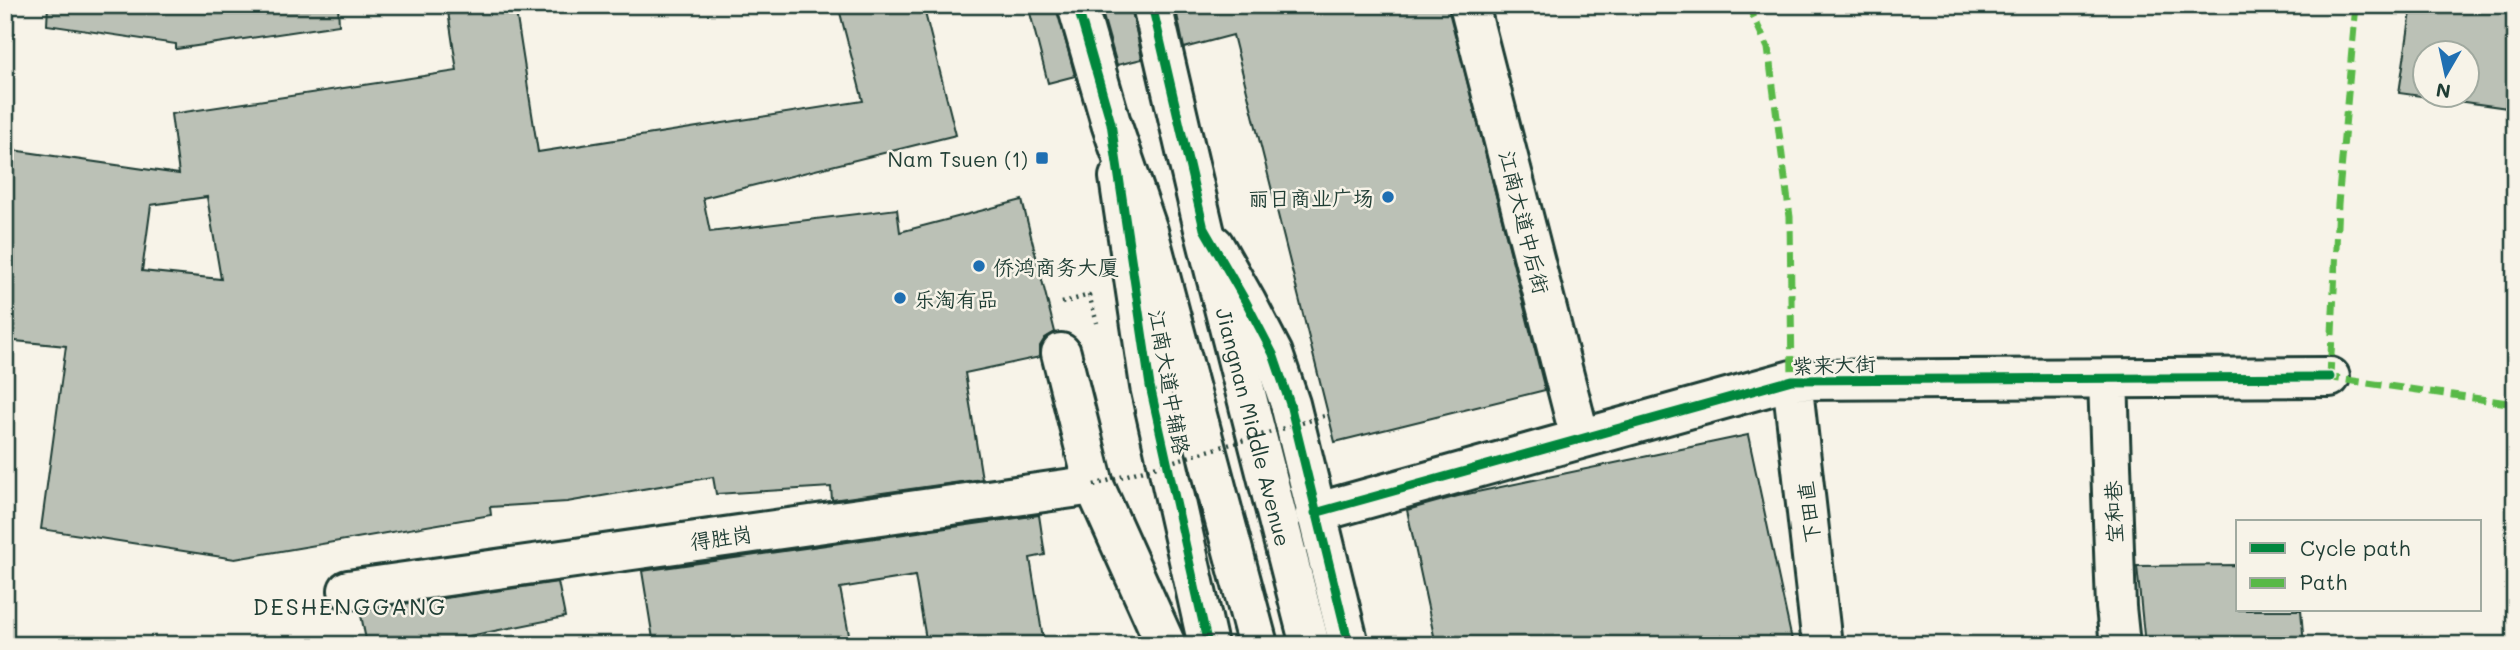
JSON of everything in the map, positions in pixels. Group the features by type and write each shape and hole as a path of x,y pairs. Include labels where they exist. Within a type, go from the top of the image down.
{"street":[{"path":"1077,5 1111,122 1148,231 1256,635 1205,642"},
{"name":"Jiangnan Middle Avenue","path":"1152,5 1204,229 1310,645"},
{"name":"江南大道中后街","path":"1469,5 1580,438"},
{"name":"江南大道中辅路","path":"1111,122 1150,386 1205,642"},
{"path":"1204,229 1247,302 1273,354 1290,404 1349,645"},
{"path":"1060,353 1094,485 1166,645"},
{"name":"紫来大街","path":"1315,513 1792,380 2330,377"},
{"name":"宝和巷","path":"2108,379 2116,607 2120,645"},
{"name":"下田直","path":"1792,380 1822,645"},
{"name":"得胜岗","path":"348,590 1094,485"}],"path":[{"path":"1062,303 1089,295"},
{"path":"1094,485 1328,415"}],"building":[{"path":"48,5 338,5 339,25 176,49 176,44 47,25"},
{"path":"447,5 515,5 538,152 863,101 838,5 923,5 956,135 703,198 710,232 897,209 900,232 1022,200 1055,332 1045,338 1040,346 1040,357 965,373 982,479 832,500 831,487 716,494 713,477 567,502 490,507 491,515 235,559 41,529 66,346 5,340 5,149 179,174 171,114 457,71","holes":["207,197 221,279 142,271 151,205"]},
{"path":"1028,5 1056,5 1075,76 1048,83"},
{"path":"1100,5 1131,5 1142,59 1117,65"},
{"name":"丽日商业广场","path":"1175,5 1448,5 1545,390 1335,442 1233,35 1184,48"},
{"path":"2412,5 2515,5 2515,109 2482,104 2482,38 2412,38 2412,95 2399,93"},
{"path":"1748,435 1793,645 1436,645 1407,510 1458,496"},
{"path":"1039,515 1045,555 1030,558 1044,645 927,645 915,576 840,588 851,645 654,645 642,571"},
{"path":"2236,565 2236,612 2301,612 2304,645 2145,645 2137,566"},
{"path":"558,582 565,617 424,645 367,645 360,610"}],"marked path":[{"path":"1748,5 1768,48 1790,217 1792,380"},
{"path":"2330,377 2338,204 2356,5"},
{"path":"2326,377 2515,404"}],"cycle path":[{"path":"1077,5 1111,123 1150,386 1208,645"},
{"path":"1152,5 1204,229 1273,354 1290,404 1349,645"},
{"path":"1315,513 1792,380 2330,377"}],"place":[{"name":"Nam Tsuen (1)","path":"1042,158"},
{"name":"丽日商业广场","path":"1388,197"},
{"name":"侨鸿商务大厦","path":"979,266"},
{"name":"乐淘有品","path":"900,298"}],"district":[{"name":"DESHENGGANG","path":"350,606"}]}
